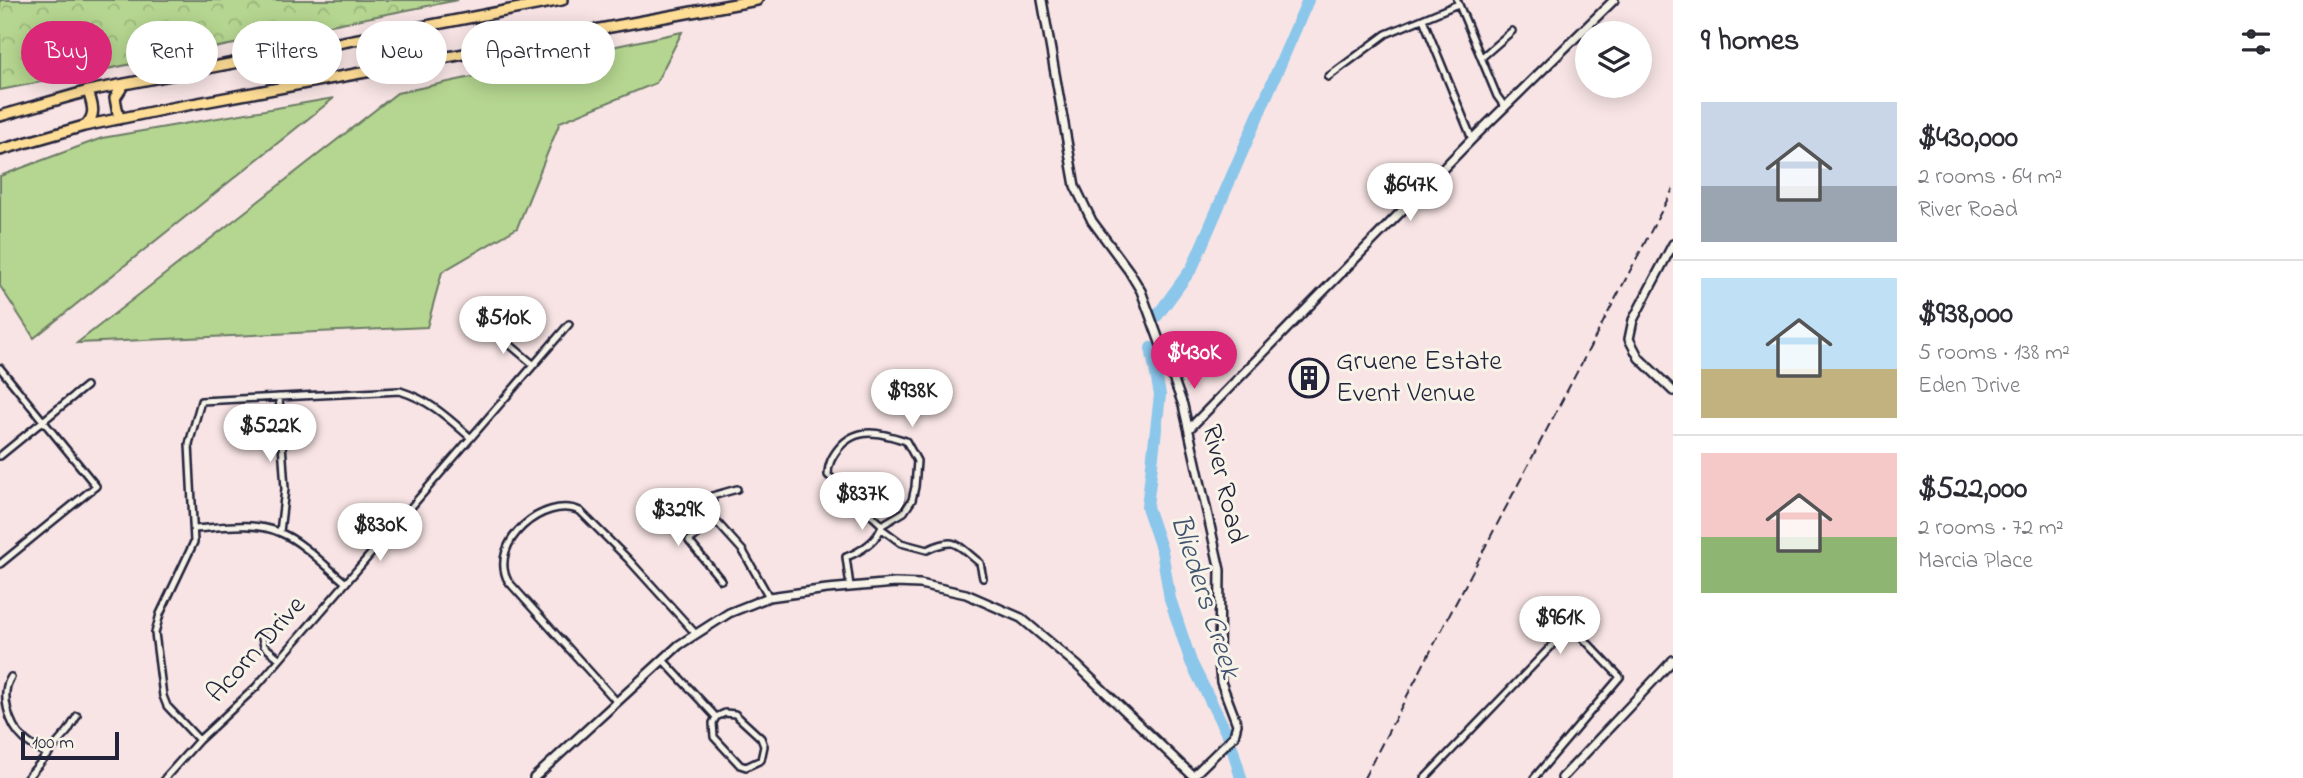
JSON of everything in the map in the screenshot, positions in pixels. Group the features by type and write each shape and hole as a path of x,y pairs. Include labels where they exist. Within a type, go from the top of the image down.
{"main road":[{"path":"0,116 88,91 562,0"},
{"path":"0,150 118,119 757,0"},
{"path":"118,119 115,98 124,84"},
{"path":"85,126 92,119 93,112 88,91"}],"street":[{"name":"River Road","path":"1042,0 1076,186 1092,221 1141,291 1181,396 1220,570 1219,662 1222,682 1237,724 1234,736 1193,777"},
{"path":"1189,429 1472,139 1614,0"},
{"path":"1328,77 1386,34 1457,2 1497,96 1505,107"},
{"path":"1423,19 1472,139"},
{"path":"1481,58 1512,31"},
{"path":"1673,244 1633,320 1629,339 1639,358 1673,391"},
{"name":"Acorn Drive","path":"165,778 199,740 226,718 280,659 569,324"},
{"path":"489,327 534,365"},
{"path":"0,368 96,486 0,564"},
{"path":"0,456 86,386"},
{"path":"199,740 167,706 163,696 155,633 160,614 194,542 189,444 201,401 400,391 420,397 436,407 471,438"},
{"path":"279,397 285,489 280,531"},
{"path":"850,586 846,557 863,550 882,527 904,512 912,500 917,461 906,441 882,433 860,433 839,447 828,466 828,475 882,527 901,543 927,550 945,541 955,542 980,563 983,578"},
{"path":"737,489 712,496 715,520 743,551 769,597"},
{"path":"617,702 508,581 503,563 505,549 518,531 547,512 571,508 580,511 695,633"},
{"path":"715,520 689,541 721,580"},
{"path":"195,528 247,526 280,531 345,583"},
{"path":"534,778 663,660 695,633 729,613 769,597 895,583 920,584 966,594 1009,611 1044,635 1193,777"},
{"path":"1425,778 1566,631 1580,635 1620,677 1534,778"},
{"path":"261,634 264,646 280,659"},
{"path":"663,660 716,717"},
{"path":"1562,778 1673,660"},
{"path":"11,677 2,690 7,718 22,737 48,755"},
{"path":"725,713 735,714 761,738 764,746 761,760 746,767 732,758 714,737 713,723 716,717 725,713"},
{"path":"27,778 68,731 76,716"}],"green space":[{"path":"0,0 458,0 342,23 232,21 232,44 218,47 218,21 126,21 126,65 112,68 112,21 21,21 21,84 31,84 0,90"},
{"path":"682,32 656,83 560,122 517,228 442,272 427,327 77,343 397,93 461,79 461,84 615,84 615,46"},
{"path":"334,98 34,338 0,286 0,176 102,138"}],"waterway":[{"name":"Blieders Creek","path":"1157,316 1192,268 1308,0"},
{"name":"Blieders Creek","path":"1151,348 1160,395 1147,507 1162,551 1170,599 1191,662 1227,734"},
{"name":"Blieders Creek","path":"1232,747 1241,778"}],"railway":[{"path":"1364,778 1673,189"}],"place":[{"name":"Gruene Estate Event Venue","path":"1309,378"}]}
